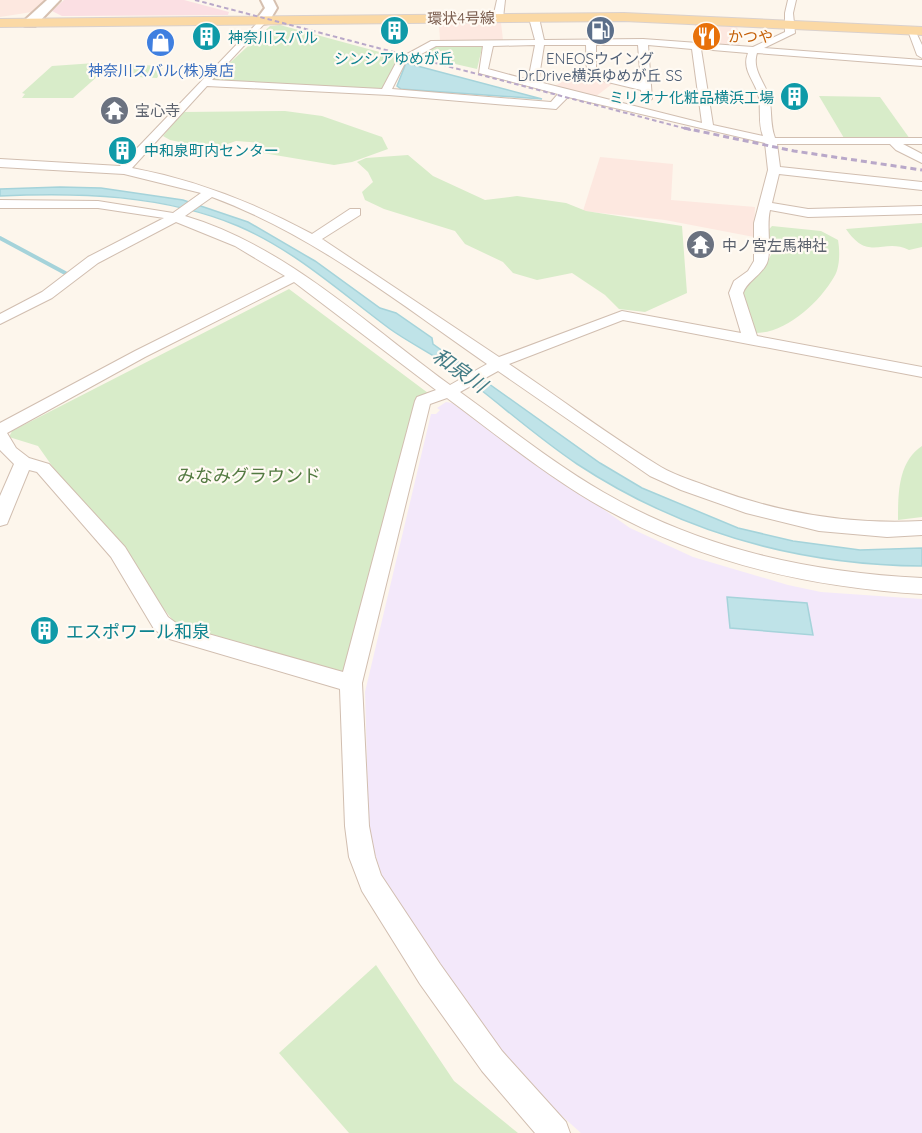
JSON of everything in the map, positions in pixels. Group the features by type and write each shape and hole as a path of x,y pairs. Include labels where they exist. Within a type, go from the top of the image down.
{"main road":[{"name":"環状4号線","path":"0,23 624,17 916,31"}],"street":[{"path":"30,23 54,0"},
{"path":"123,170 263,21 271,8 267,0"},
{"path":"498,18 501,0"},
{"path":"751,340 736,293 739,284 753,274 761,261 760,223 774,170 770,141 764,124 764,97 750,67 755,50 767,42 788,35 792,0"},
{"path":"526,82 534,77 540,42 534,18"},
{"path":"916,31 922,55"},
{"path":"489,42 483,71 642,113 770,141 922,141"},
{"path":"591,42 591,75 647,88"},
{"path":"385,92 401,60 434,43 643,42 922,63"},
{"path":"642,113 647,104 643,42"},
{"path":"696,45 708,128"},
{"path":"203,83 385,92 556,106 557,100 565,94"},
{"path":"894,142 900,148 922,159"},
{"path":"0,163 123,170 205,196 236,203 289,225 313,239 494,368 656,472 707,495 803,522 881,531 922,528"},
{"path":"774,170 903,186 922,186"},
{"path":"0,320 46,295 93,260 178,216 205,196"},
{"path":"0,204 80,204 178,216 223,234 296,276 596,496 660,529 742,560 802,574 871,584 922,586"},
{"path":"763,205 808,213 922,210"},
{"path":"313,239 355,212"},
{"path":"0,430 140,354 296,276"},
{"path":"555,1133 492,1060 430,974 371,882 362,857 357,826 351,684 423,401 454,390 513,356 622,315 922,372"},
{"path":"0,436 10,452 23,462 43,468 118,552 161,623 173,632 351,684"},
{"path":"0,519 23,462"}],"shaded area":[{"path":"0,0 45,0 32,12 0,17"},
{"path":"64,0 184,0 229,12 228,15 62,16 52,11"},
{"path":"501,23 503,40 440,40 439,25"},
{"path":"695,23 737,25 740,47 696,44"},
{"path":"565,73 586,74 586,77 612,84 595,97 554,86 564,81"},
{"path":"600,157 673,164 671,200 755,207 754,237 665,220 583,211"},
{"path":"446,402 452,403 630,528 693,557 788,585 821,592 922,599 922,1133 581,1133 525,1083 386,888 369,835 365,692 431,414 436,414 440,410 437,408"}],"green space":[{"path":"280,25 398,57 382,90 209,82 270,26"},
{"path":"483,44 477,69 416,55 437,45"},
{"path":"95,63 164,66 157,78 99,75 73,98 22,98 25,94 22,93 52,66"},
{"path":"819,96 880,97 910,139 844,138"},
{"path":"285,111 322,116 382,137 388,149 352,162 334,165 263,153 261,143 236,141 213,149 170,140 163,136 183,112"},
{"path":"408,155 433,176 485,200 517,196 566,203 586,211 682,226 687,293 645,312 619,309 605,295 572,273 537,280 513,273 503,262 465,244 455,231 384,209 365,200 362,192 373,182 368,172 357,162 366,158"},
{"path":"922,223 922,247 909,250 891,246 862,245 846,229"},
{"path":"772,226 821,231 838,240 838,264 828,287 801,315 779,328 756,333 742,301 744,285 763,270 773,251 765,234"},
{"name":"みなみグラウンド","path":"289,289 428,393 420,396 351,668 343,675 175,623 69,490 38,446 9,437 12,431"},
{"path":"922,446 922,517 898,520 899,489 904,469 914,453"},
{"path":"376,965 454,1081 518,1133 349,1133 279,1053"}],"water":[{"path":"406,63 542,99 401,89 397,86"},
{"name":"和泉川","path":"101,188 183,200 248,222 315,261 380,308 396,313 432,338 433,344 600,463 642,488 738,528 793,541 860,550 922,548 922,566 876,564 786,551 742,540 658,509 577,464 455,370 390,329 279,247 238,226 181,208 121,198 60,195 0,196 0,189"},
{"path":"727,597 807,603 813,635 730,628"}],"waterway":[{"path":"0,238 67,274"}],"railway":[{"path":"195,0 691,130"},
{"path":"684,128 794,151 922,170"}],"place":[{"name":"シンシアゆめが丘","path":"394,31"},
{"name":"ENEOSウイング Dr.Drive横浜ゆめが丘 SS","path":"600,31"},
{"name":"かつや","path":"707,36"},
{"name":"神奈川スバル","path":"207,37"},
{"name":"神奈川スバル(株)泉店","path":"161,43"},
{"name":"ミリオナ化粧品横浜工場","path":"795,97"},
{"name":"宝心寺","path":"114,110"},
{"name":"中和泉町内センター","path":"123,150"},
{"name":"中ノ宮左馬神社","path":"701,245"},
{"name":"エスポワール和泉","path":"45,631"}]}
